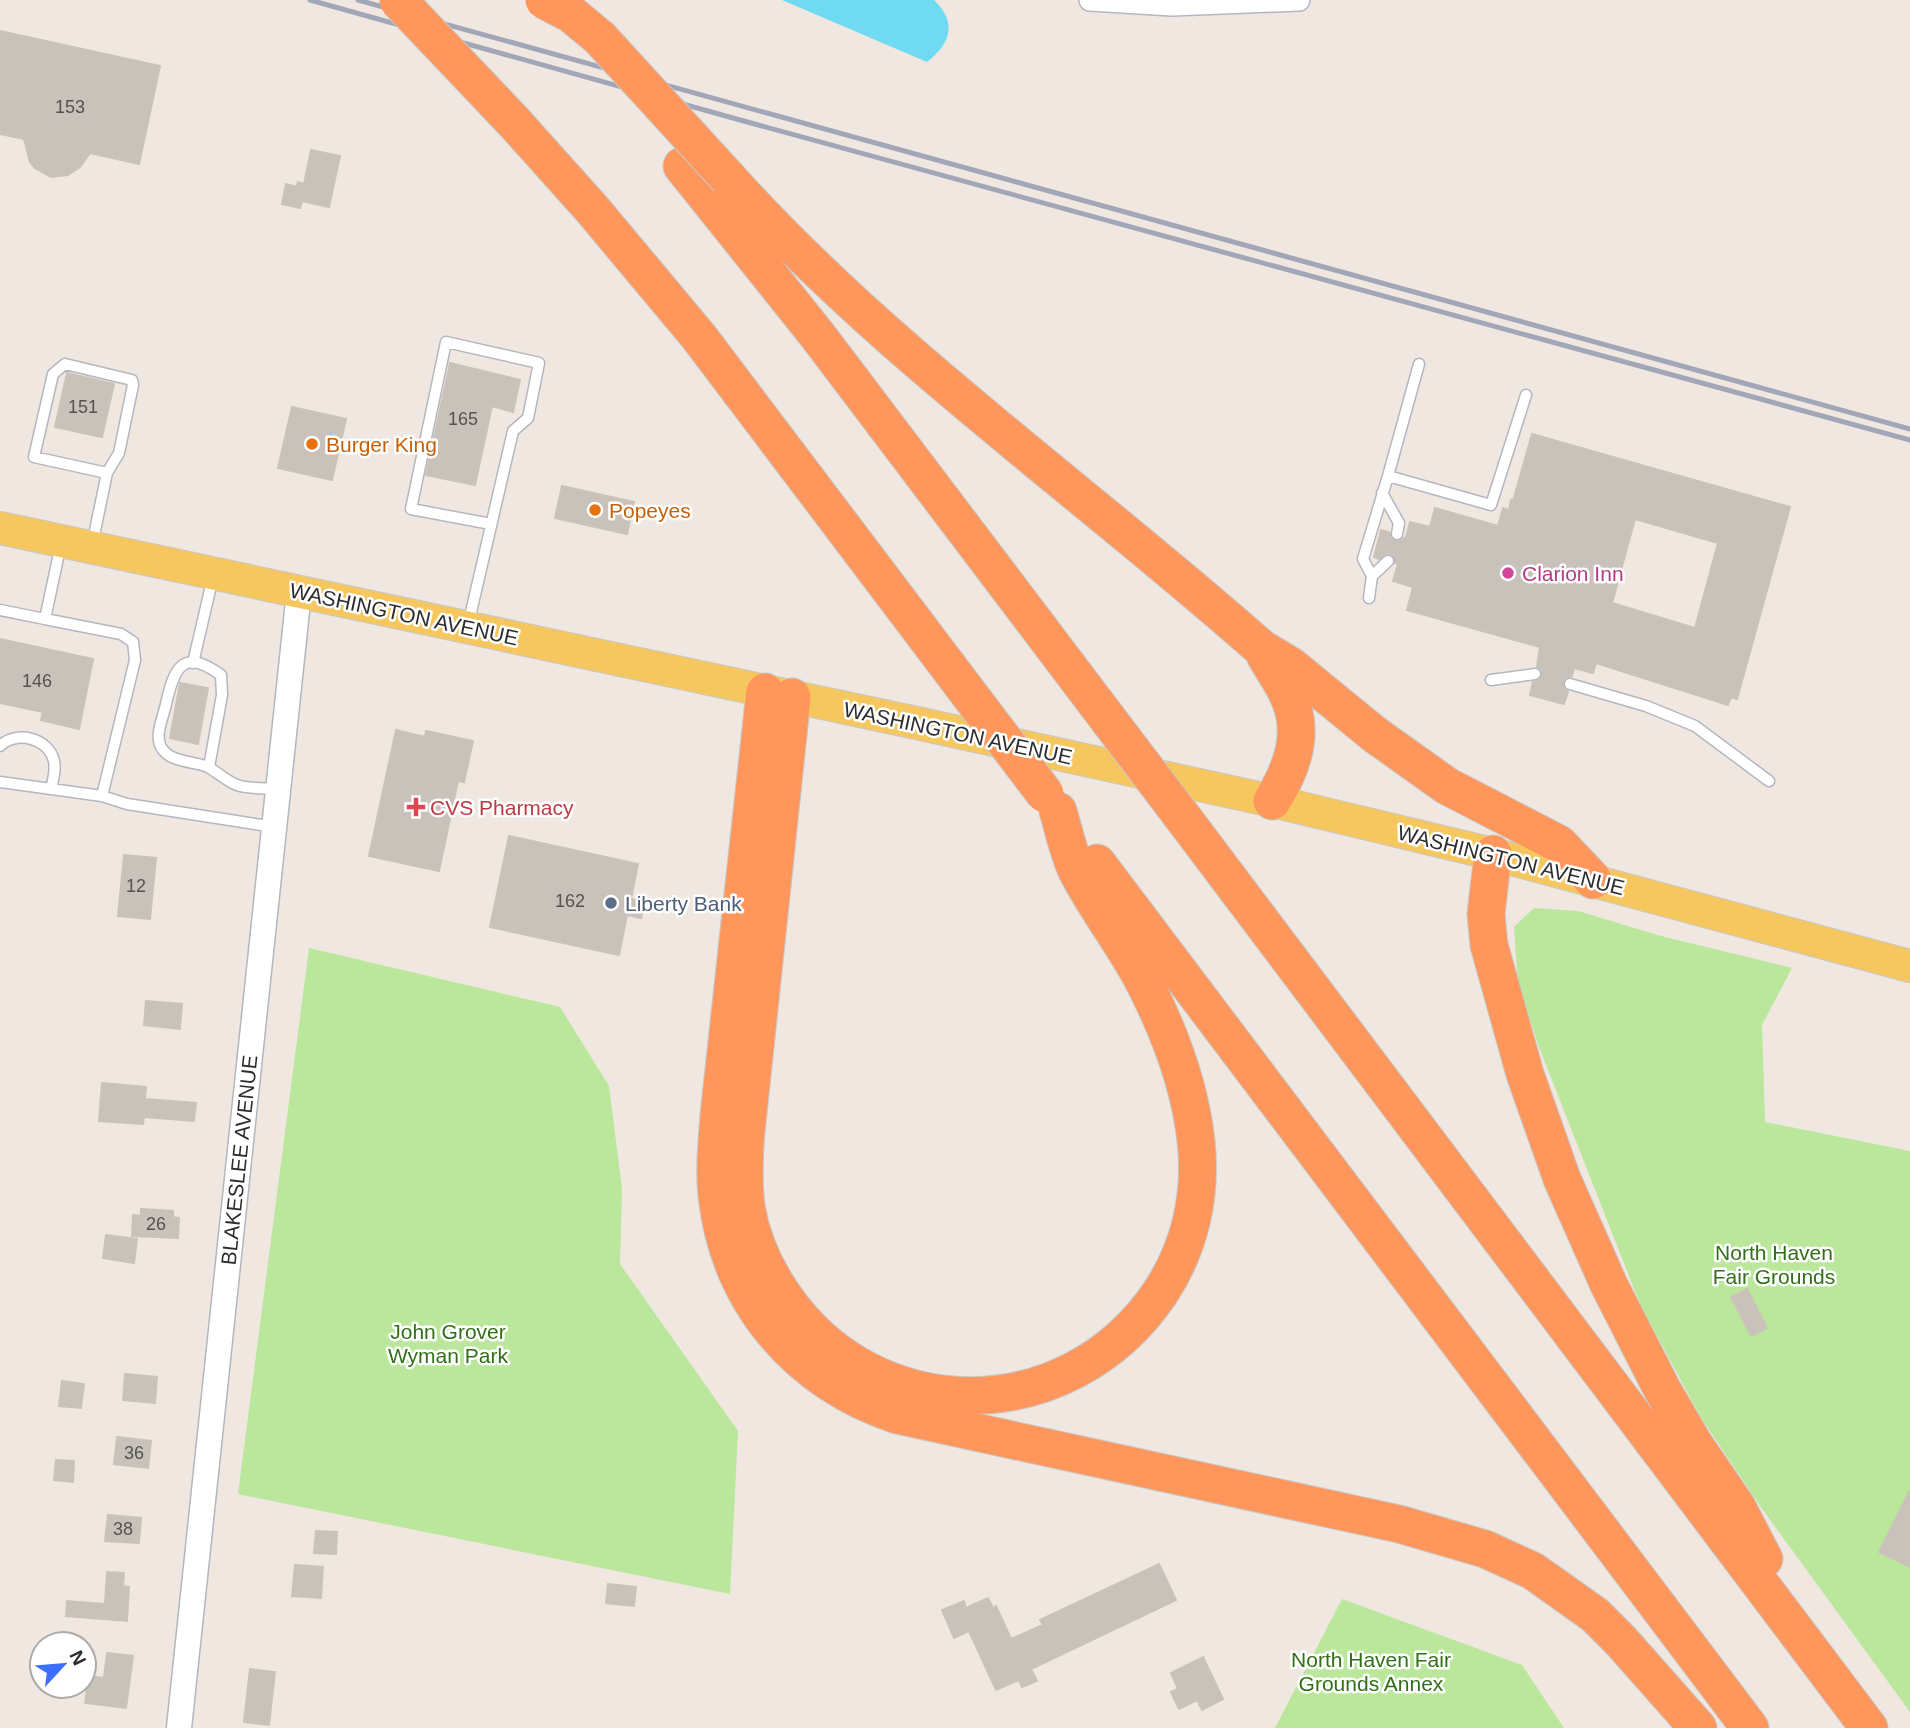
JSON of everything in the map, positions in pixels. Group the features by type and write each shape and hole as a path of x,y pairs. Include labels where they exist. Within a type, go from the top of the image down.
{"highway":[{"path":"398,0 513,121 699,337 1750,1728"},
{"path":"533,0 682,166 818,336 1870,1728"},
{"path":"544,0 571,14 600,38 800,255 866,316 1261,648 1291,666 1374,734 1447,786 1559,844 1592,880"},
{"path":"1261,648 1289,695 1297,728 1292,761 1272,801"},
{"path":"779,694 746,1132 746,1206 758,1247 772,1277 808,1328 856,1365 907,1387 956,1396 1002,1394 1044,1384 1082,1367 1119,1340 1153,1304 1177,1264 1190,1227 1196,1187 1197,1154 1181,1071 1166,1028 1145,984 1077,871 1051,803"},
{"path":"779,694 719,1115 716,1172 720,1216 738,1276 758,1312 783,1343 838,1389 860,1401 897,1415 1399,1524 1461,1540 1497,1554 1553,1584 1595,1615 1698,1728"},
{"path":"1493,854 1486,915 1489,945 1525,1074 1562,1179 1609,1285 1662,1389 1694,1444 1737,1507 1813,1653"}],"main road":[{"name":"WASHINGTON AVENUE","path":"0,528 1272,801 1493,854 1910,966"}],"street":[{"path":"1090,0 1172,5 1299,0"},
{"name":"BLAKESLEE AVENUE","path":"179,1728 299,592"}],"lane":[{"path":"468,628 513,431 528,418 539,363 446,342 411,509 491,524"},
{"path":"92,548 107,473 119,453 133,385 132,380 65,364 53,374 34,457 107,473"},
{"path":"1369,598 1372,576 1363,558 1419,364"},
{"path":"1388,476 1491,505 1526,395"},
{"path":"1382,493 1399,523 1396,534"},
{"path":"45,619 61,541"},
{"path":"1372,576 1388,561"},
{"path":"193,663 213,574"},
{"path":"0,610 121,634 133,642 135,660 102,796"},
{"path":"209,768 222,695 221,675 210,667 193,663 180,666 172,676 158,739 164,751 174,758 209,768 239,786 278,789"},
{"path":"1490,680 1535,674"},
{"path":"1570,684 1646,706 1695,726 1769,781"},
{"path":"0,746 16,736 30,738 45,748 54,758 51,789"},
{"path":"0,782 102,796 127,804 274,827"}],"green space":[{"name":"North Haven Fair Grounds","path":"1534,908 1578,911 1661,936 1792,968 1762,1025 1765,1122 1910,1151 1910,1712 1760,1506 1700,1416 1640,1304 1539,1047 1518,983 1514,927"},
{"name":"John Grover Wyman Park","path":"309,948 560,1007 609,1086 622,1189 620,1264 738,1431 730,1594 238,1494"},
{"name":"North Haven Fair Grounds Annex","path":"1342,1599 1522,1665 1564,1728 1275,1728"}],"water":[{"path":"782,0 934,0 946,17 948,33 941,48 927,62"}],"building":[{"path":"0,31 160,66 139,164 90,153 80,167 68,175 51,177 35,168 30,162 24,139 0,134"},
{"path":"311,150 340,156 329,207 302,201 300,208 282,204 286,184 297,187 298,182 304,184"},
{"path":"450,363 520,380 513,412 492,406 475,485 426,475"},
{"path":"67,373 114,384 102,437 55,427"},
{"name":"Burger King","path":"292,407 346,419 332,480 278,468"},
{"name":"Clarion Inn","path":"1532,434 1790,507 1737,699 1731,697 1728,705 1596,663 1593,673 1574,668 1572,676 1564,679 1563,687 1568,692 1564,704 1530,695 1533,682 1539,681 1542,676 1542,670 1537,667 1540,647 1407,610 1413,587 1393,581 1398,564 1395,563 1393,555 1387,553 1379,559 1374,557 1381,530 1389,532 1392,540 1400,541 1406,537 1410,522 1430,527 1435,508 1498,526 1503,508 1509,510 1511,500 1513,501","holes":["1635,519 1718,543 1695,628 1612,603"]},
{"name":"Popeyes","path":"562,486 634,502 627,534 555,518"},
{"path":"0,639 93,659 79,729 41,720 43,712 0,703"},
{"path":"180,683 208,688 198,744 170,738"},
{"name":"CVS Pharmacy","path":"396,730 425,737 426,731 473,741 464,782 458,781 439,871 369,856"},
{"path":"509,836 638,864 631,899 645,902 641,918 627,915 619,955 490,927"},
{"path":"124,855 156,858 150,919 118,916"},
{"path":"146,1001 182,1004 180,1029 144,1025"},
{"path":"102,1083 146,1087 145,1099 196,1103 194,1121 144,1117 143,1124 99,1121"},
{"path":"141,1209 173,1211 173,1217 179,1218 178,1238 132,1236 133,1215 141,1216"},
{"path":"106,1235 137,1239 134,1263 103,1258"},
{"path":"1747,1289 1767,1328 1751,1336 1731,1297"},
{"path":"125,1374 157,1377 155,1403 123,1400"},
{"path":"62,1381 84,1384 81,1408 59,1406"},
{"path":"117,1437 151,1441 148,1468 114,1464"},
{"path":"56,1460 74,1461 73,1482 54,1480"},
{"path":"1910,1490 1910,1567 1879,1552"},
{"path":"108,1515 141,1518 139,1543 105,1541"},
{"path":"316,1531 337,1532 336,1554 314,1553"},
{"path":"1159,1564 1176,1600 1031,1669 1037,1681 1022,1687 1019,1680 996,1690 969,1631 954,1638 942,1610 964,1601 966,1608 988,1598 993,1608 996,1606 1011,1639 1043,1625 1040,1620"},
{"path":"295,1565 323,1567 321,1598 292,1596"},
{"path":"107,1572 124,1573 123,1586 129,1587 127,1621 66,1616 67,1601 105,1604"},
{"path":"608,1584 636,1587 634,1606 606,1603"},
{"path":"107,1653 133,1656 126,1708 85,1703 85,1700 98,1700 98,1677 104,1678"},
{"path":"1203,1657 1223,1699 1202,1710 1197,1700 1179,1709 1171,1692 1178,1689 1171,1673"},
{"path":"250,1669 275,1672 269,1725 244,1722"}],"railway":[{"path":"310,0 1910,440"},
{"path":"358,0 1910,429"}],"place":[{"name":"Burger King","path":"312,444"},
{"name":"Popeyes","path":"595,510"},
{"name":"Clarion Inn","path":"1508,573"},
{"name":"CVS Pharmacy","path":"416,807"},
{"name":"Liberty Bank","path":"611,903"}]}
